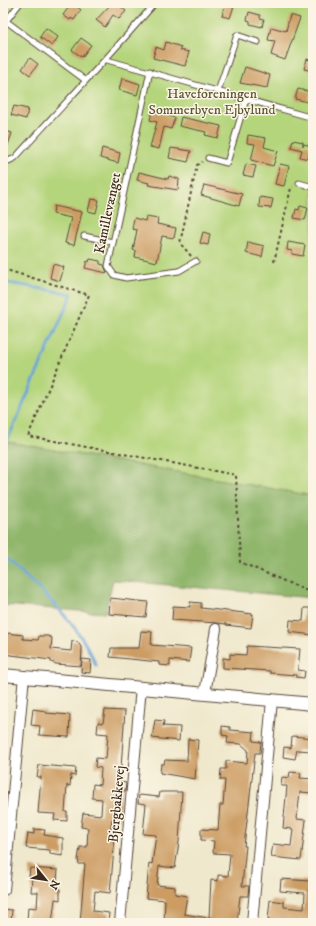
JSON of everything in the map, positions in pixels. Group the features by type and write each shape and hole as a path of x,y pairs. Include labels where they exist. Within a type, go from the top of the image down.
{"street":[{"path":"205,693 216,629"},
{"path":"3,675 313,704"},
{"path":"4,890 24,676"},
{"name":"Bjergbakkevej","path":"120,923 141,687"},
{"path":"252,923 272,700"}],"lane":[{"path":"20,3 6,21 85,80"},
{"path":"3,161 16,158 85,80 107,60 155,3"},
{"path":"218,91 237,35 258,42"},
{"path":"107,60 311,118 313,107"},
{"name":"Kamillevænget","path":"150,72 108,266 114,275 126,278 179,271 196,261"},
{"path":"208,158 227,163 246,99"},
{"path":"299,183 313,187"},
{"path":"84,236 113,242"}],"path":[{"path":"196,261 183,249 180,243 197,166 208,158"},
{"path":"274,262 291,188 299,183"},
{"path":"3,269 89,295 28,436 236,475 240,562 305,590 313,591"}],"green space":[{"name":"Haveforeningen Sommerbyen Ejbylund","path":"3,3 313,3 313,496 3,441"},
{"path":"3,441 313,496 313,598 113,580 105,613 3,605"}],"building":[{"path":"72,3 81,10 74,20 71,18 70,20 63,15"},
{"path":"112,3 116,3 126,11 119,19 113,15 105,27 96,20"},
{"path":"226,3 235,3 230,18 222,16"},
{"path":"249,12 260,15 260,18 264,19 262,27 250,24 250,21 247,20"},
{"path":"290,15 300,18 285,60 271,55 275,41 268,40 271,27 286,31"},
{"path":"46,28 58,37 52,46 40,37"},
{"path":"81,38 91,45 82,57 72,50"},
{"path":"166,42 181,47 180,50 189,52 185,66 153,58 156,47 164,50"},
{"path":"30,58 38,64 30,75 22,69"},
{"path":"307,59 313,61 313,71 304,69"},
{"path":"245,67 270,75 267,88 240,83"},
{"path":"122,78 140,84 137,95 119,90"},
{"path":"298,89 311,92 308,102 295,99"},
{"path":"14,106 28,109 26,119 11,115"},
{"path":"152,111 175,118 171,129 164,127 159,149 150,147 157,122 150,120"},
{"path":"181,117 221,126 218,138 205,135 206,132 179,126"},
{"path":"3,130 12,133 5,154 3,154"},
{"path":"248,135 266,138 264,147 278,151 273,166 251,160 255,144 247,143"},
{"path":"293,140 303,142 303,144 311,146 308,159 300,157 302,150 291,147"},
{"path":"102,148 120,153 118,163 100,158"},
{"path":"171,148 191,151 188,162 169,158"},
{"path":"246,164 256,166 253,177 243,175"},
{"path":"280,164 289,166 284,186 275,184"},
{"path":"139,172 168,179 169,176 179,179 178,190 148,185 149,183 137,180"},
{"path":"204,185 242,194 239,206 201,195"},
{"path":"260,197 273,199 271,208 259,207"},
{"path":"91,199 99,200 96,213 88,211"},
{"path":"54,206 82,212 74,245 65,243 71,218 53,214"},
{"path":"300,206 308,208 305,220 294,218 296,209 299,210"},
{"path":"146,217 158,219 157,224 176,228 174,238 162,236 157,262 135,257 136,251 133,250 137,230 132,229 134,218 145,221"},
{"path":"203,232 210,234 208,245 200,243"},
{"path":"248,242 264,246 262,257 246,253"},
{"path":"288,242 305,245 303,256 292,254 292,251 287,250"},
{"path":"90,259 100,261 100,264 104,265 107,273 85,268 87,261 89,262"},
{"path":"53,264 64,267 60,281 50,278"},
{"path":"110,598 148,602 146,617 109,614"},
{"path":"190,602 201,603 201,608 253,614 251,628 217,623 172,620 173,606 190,607"},
{"path":"304,608 313,608 313,635 289,632 290,620 303,621"},
{"path":"141,631 152,632 151,645 191,648 189,662 170,660 170,666 159,665 159,662 110,657 111,648 139,648"},
{"path":"7,633 23,635 23,639 38,640 39,636 48,636 52,638 51,649 71,651 72,641 78,642 82,649 81,666 56,664 51,662 51,660 3,654 3,641 6,642"},
{"path":"247,646 300,649 298,670 305,671 304,678 296,677 296,675 270,673 270,671 223,668 223,658 230,659 230,654 246,655"},
{"path":"82,659 91,660 90,673 81,672"},
{"path":"33,709 46,711 46,713 70,715 69,737 39,735 40,726 31,725"},
{"path":"105,710 125,711 120,782 126,783 125,791 122,791 120,820 112,819 110,835 113,836 114,849 110,893 95,891 93,911 109,913 108,923 80,923 85,864 79,864 78,860 80,847 87,847 88,828 81,827 83,813 101,815 102,799 92,798 93,784 100,785 101,768 95,767 96,758 106,759 108,734 97,733 98,722 103,723"},
{"path":"155,720 164,721 163,726 180,727 179,741 152,738"},
{"path":"222,726 230,727 230,730 254,732 253,741 261,742 260,753 255,753 244,846 246,846 242,886 249,886 248,896 240,896 237,923 164,923 165,900 146,898 149,863 152,864 156,835 143,834 146,804 138,803 139,795 159,797 160,792 182,792 179,842 175,868 159,866 157,885 175,887 175,894 187,896 184,914 209,918 211,880 218,881 218,875 228,876 230,854 213,853 214,841 201,840 201,829 218,830 220,805 223,805 225,780 220,780 221,769 226,769 226,761 247,763 248,750 241,744 227,743 228,736 222,735"},
{"path":"292,736 313,738 313,751 297,750 295,759 283,757 284,747 291,748"},
{"path":"188,739 198,740 195,779 160,773 161,764 164,764 165,760 187,761"},
{"path":"39,765 76,768 75,776 71,775 70,786 67,785 65,812 67,812 67,821 54,820 55,814 38,813 41,777 37,777"},
{"path":"290,772 301,773 300,778 313,779 313,793 300,792 297,819 306,820 301,860 271,857 273,844 291,846 293,829 283,828 287,786 281,786 282,777 289,778"},
{"path":"34,829 45,830 44,835 63,838 63,856 50,854 50,850 26,848 28,833 34,834"},
{"path":"30,868 58,870 56,889 60,889 60,900 55,899 52,923 27,922 28,907 37,908 38,892 31,892 32,877 29,877"},
{"path":"281,879 310,881 309,892 313,892 313,923 268,920 270,900 284,902 284,907 304,909 305,893 280,891"},
{"path":"4,909 12,910 11,923 3,920"}],"waterway":[{"path":"3,282 72,294 3,450"},
{"path":"3,555 43,592 68,619 79,633 96,665"}]}
